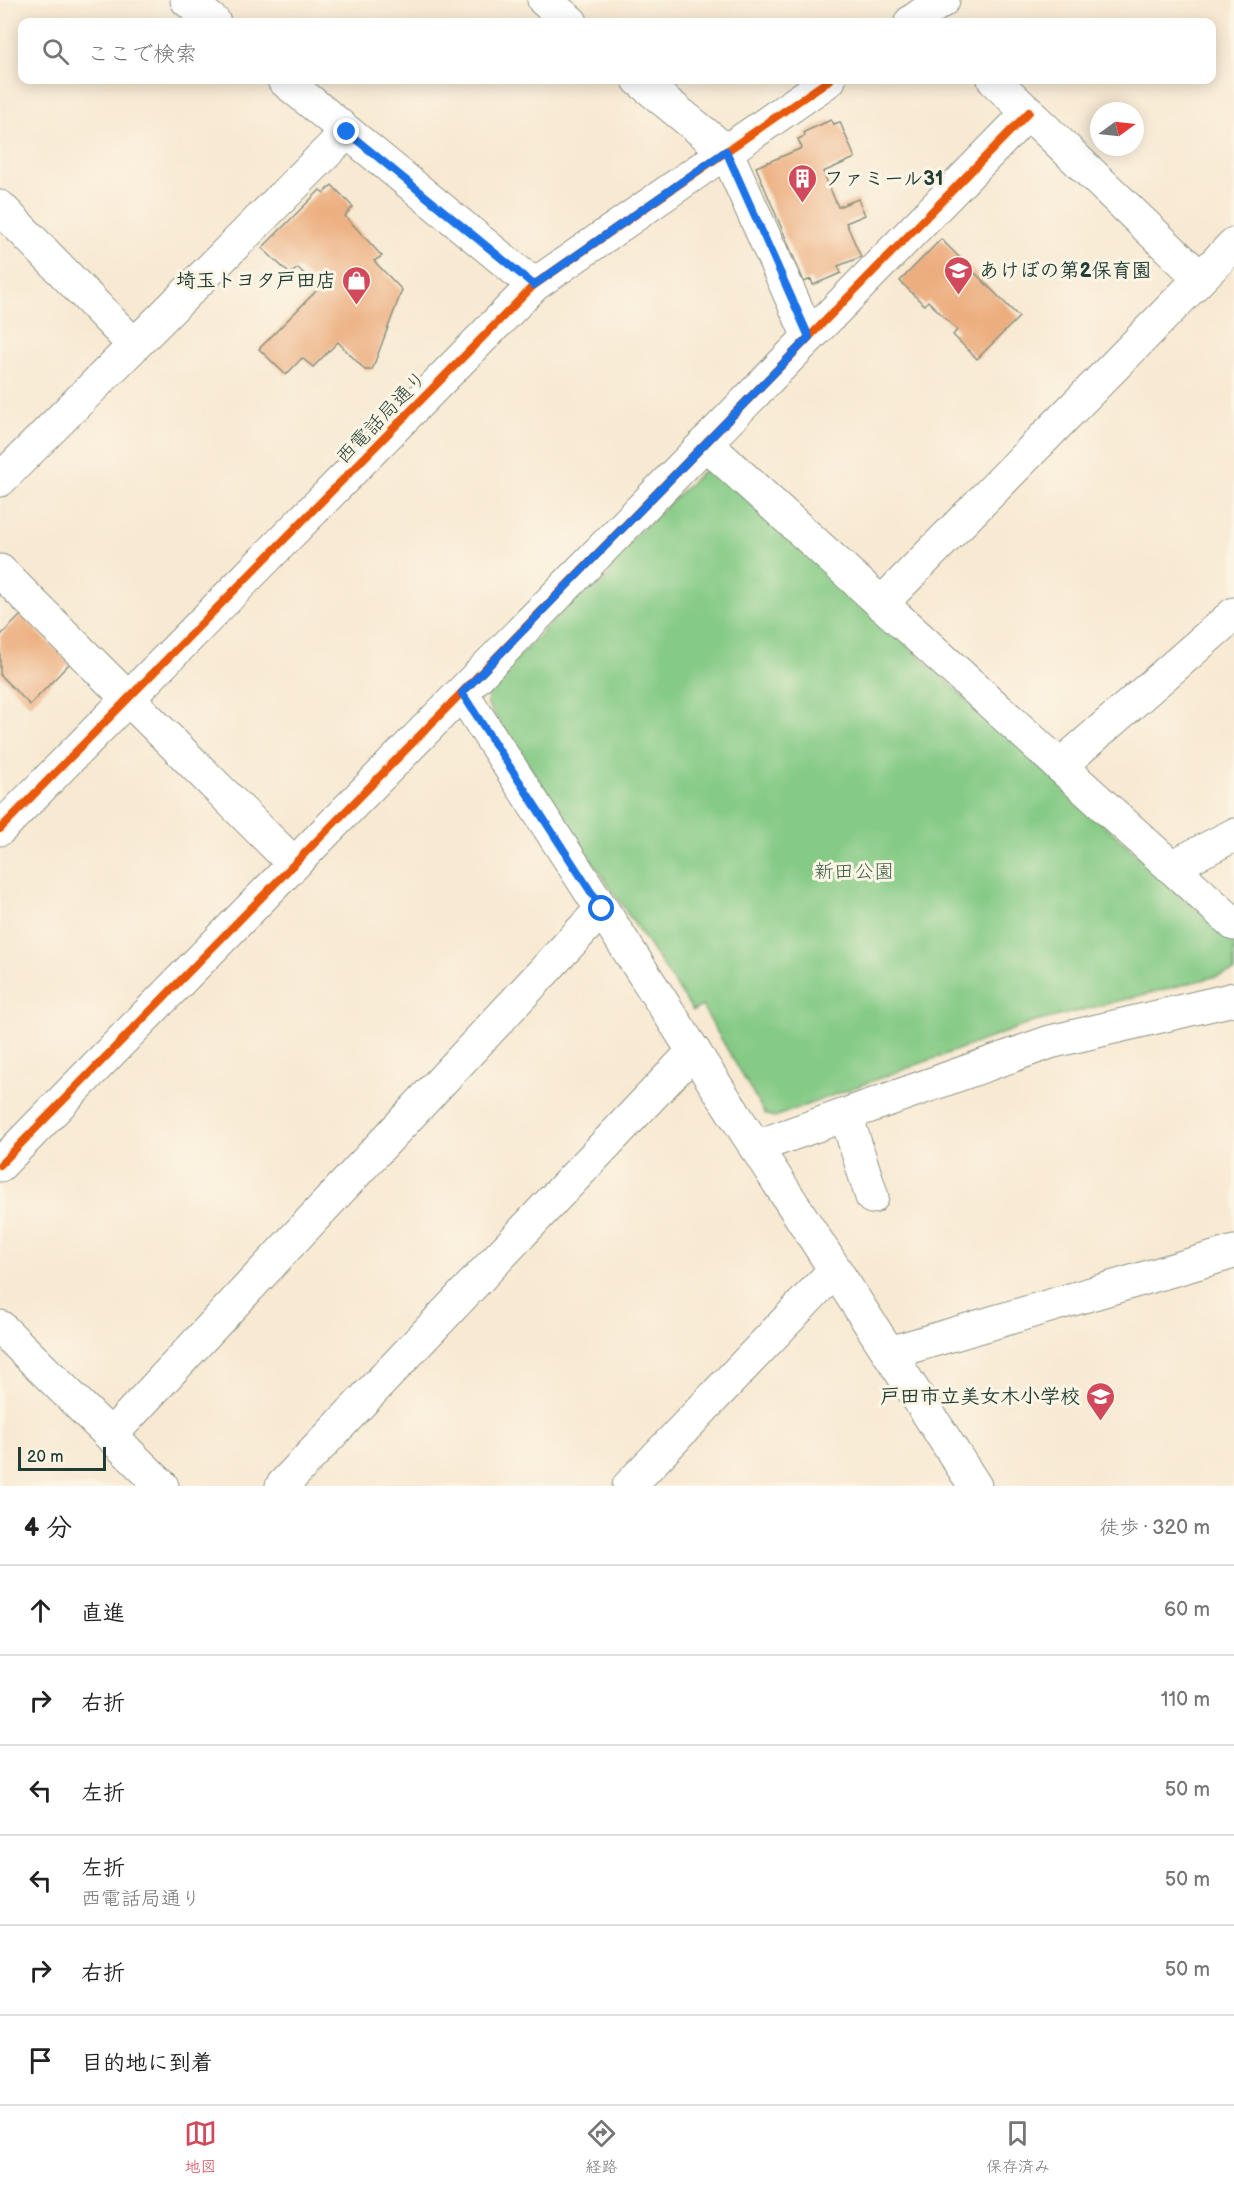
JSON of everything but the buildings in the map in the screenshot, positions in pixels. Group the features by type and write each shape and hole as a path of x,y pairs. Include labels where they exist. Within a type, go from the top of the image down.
{"street":[{"path":"187,0 209,18"},
{"path":"544,0 566,18"},
{"path":"289,84 534,285"},
{"path":"644,84 726,151 809,337"},
{"name":"西電話局通り","path":"0,829 534,285 823,84"},
{"path":"998,84 1200,278"},
{"path":"0,1165 1029,112"},
{"path":"0,480 347,132"},
{"path":"0,207 134,344"},
{"path":"881,604 1234,244"},
{"path":"705,443 1234,924"},
{"path":"0,571 294,864"},
{"path":"1059,766 1234,614"},
{"path":"462,693 975,1486"},
{"path":"1171,867 1234,835"},
{"path":"111,1435 602,909"},
{"path":"755,1147 1050,1042 1234,999"},
{"path":"282,1486 694,1051"},
{"path":"846,1114 872,1197"},
{"path":"889,1353 1234,1252"},
{"path":"629,1486 835,1270"},
{"path":"0,1327 162,1486"}],"green space":[{"name":"新田公園","path":"714,469 1234,943 1234,972 1031,1023 774,1117 765,1114 702,1006 693,1011 487,704 489,688 582,590 597,587 610,575 611,559 702,472"}],"cycle path":[{"path":"0,829 534,285 823,84"},
{"path":"0,1165 1029,112"}],"place":[{"name":"ファミール31","path":"803,204"},
{"name":"あけぼの第2保育園","path":"958,296"},
{"name":"埼玉トヨタ戸田店","path":"357,306"},
{"name":"戸田市立美女木小学校","path":"1101,1422"}],"route":[{"path":"347,132 534,285 726,151 809,337 462,693 602,909"}]}
